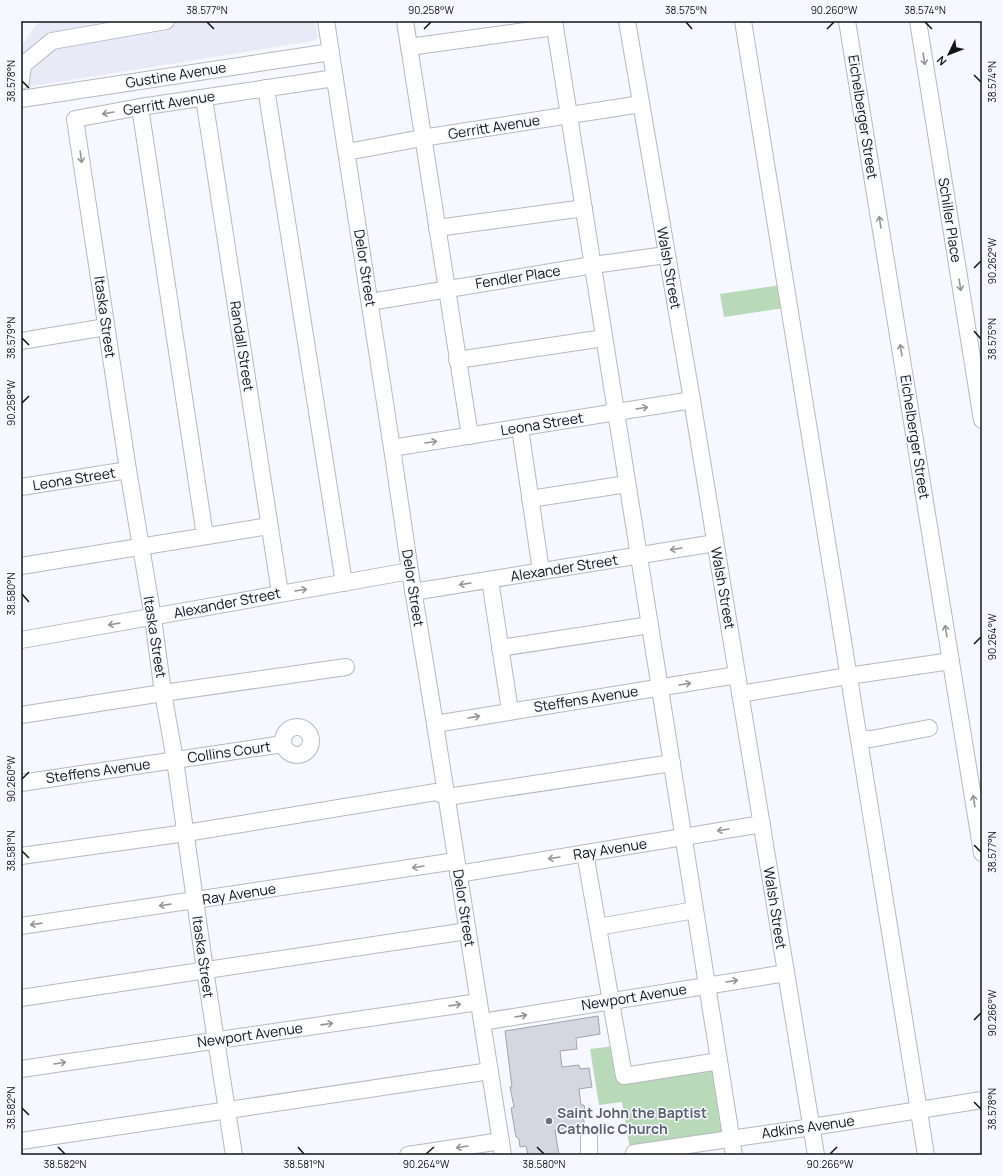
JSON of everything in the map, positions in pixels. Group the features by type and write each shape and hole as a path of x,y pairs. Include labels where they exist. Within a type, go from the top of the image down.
{"street":[{"path":"21,81 23,65 52,41 166,21"},
{"name":"Delor Street","path":"326,21 413,592 502,1148"},
{"path":"405,21 422,138 470,436"},
{"name":"Walsh Street","path":"627,21 692,400 816,1155"},
{"path":"743,21 926,1155"},
{"name":"Eichelberger Street","path":"847,21 982,853"},
{"name":"Schiller Place","path":"918,21 982,420"},
{"path":"409,47 554,24 734,1155"},
{"name":"Gustine Avenue","path":"21,99 330,52"},
{"name":"Gerritt Avenue","path":"75,119 140,107 335,78"},
{"path":"266,88 344,583"},
{"name":"Randall Street","path":"204,98 280,593"},
{"name":"Gerritt Avenue","path":"347,152 422,138 641,104"},
{"path":"140,107 206,536"},
{"name":"Itaska Street","path":"75,119 128,470 175,760 205,970 234,1155"},
{"path":"437,228 584,208"},
{"name":"Fendler Place","path":"370,302 593,265 666,255"},
{"path":"21,341 106,327"},
{"path":"457,360 604,338"},
{"name":"Leona Street","path":"392,448 692,400"},
{"path":"520,428 541,571"},
{"name":"Leona Street","path":"21,487 128,470"},
{"path":"530,499 627,484"},
{"path":"21,566 269,526"},
{"name":"Alexander Street","path":"413,592 715,543"},
{"name":"Alexander Street","path":"21,640 153,618 280,593 410,571"},
{"path":"490,580 510,711"},
{"path":"500,648 650,625"},
{"path":"740,694 951,661"},
{"path":"21,715 346,667"},
{"name":"Steffens Avenue","path":"435,724 737,675"},
{"path":"859,738 871,739 929,728"},
{"name":"Collins Court","path":"175,760 283,744"},
{"name":"Steffens Avenue","path":"21,782 175,760"},
{"path":"21,856 186,833 436,792 447,798 672,763"},
{"name":"Ray Avenue","path":"21,926 195,901 457,867 585,853 762,824"},
{"path":"585,853 624,1076 719,1061"},
{"path":"598,927 695,910"},
{"path":"21,998 467,932"},
{"name":"Newport Avenue","path":"482,1022 786,972"},
{"name":"Newport Avenue","path":"21,1069 479,1002"},
{"path":"21,1141 490,1071"},
{"name":"Adkins Avenue","path":"634,1154 919,1111 982,1100"},
{"path":"589,1138 589,1155"},
{"path":"408,1155 502,1148"}],"shaded area":[{"path":"39,21 315,21 318,38 313,41 21,88 21,47"}],"green space":[{"path":"781,285 784,308 724,317 720,294"},
{"path":"614,1046 619,1080 714,1066 727,1133 630,1149 622,1102 599,1105 590,1049"}],"building":[{"path":"598,1016 600,1034 576,1038 577,1049 560,1051 562,1067 579,1065 580,1069 589,1068 592,1087 579,1089 581,1105 584,1105 586,1117 583,1117 585,1126 555,1130 559,1155 528,1155 526,1146 520,1147 519,1139 516,1137 511,1108 514,1107 510,1087 512,1087 505,1031"}],"place":[{"name":"Saint John the Baptist Catholic Church","path":"549,1121"}]}
